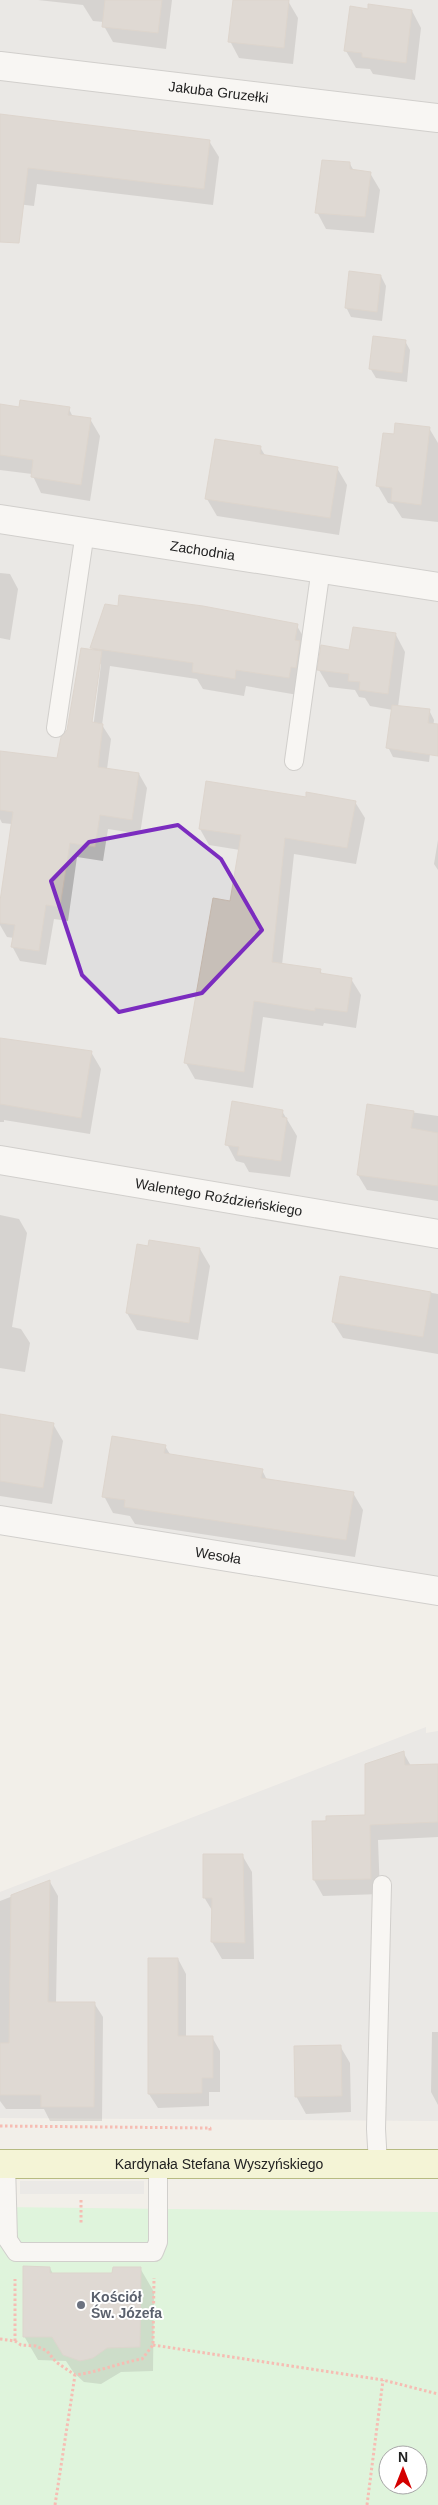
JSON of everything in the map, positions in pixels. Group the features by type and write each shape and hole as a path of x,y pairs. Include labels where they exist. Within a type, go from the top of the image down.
{"street":[{"name":"Jakuba Gruzełki","path":"0,66 438,118"},
{"name":"Zachodnia","path":"0,519 438,587"},
{"name":"Walentego Roździeńskiego","path":"0,1160 438,1234"},
{"name":"Wesoła","path":"0,1520 438,1590"},
{"name":"Kardynała Stefana Wyszyńskiego","path":"3,2164 438,2164"}],"lane":[{"path":"56,728 85,532"},
{"path":"294,761 321,568"},
{"path":"378,2164 376,2128 382,1885"},
{"path":"3,2164 8,2240 16,2252 154,2252 158,2242 158,2164"}],"path":[{"path":"0,2126 210,2128"},
{"path":"14,2341 16,2252"},
{"path":"0,2339 14,2341 21,2345 36,2346 47,2351 56,2362 75,2375 92,2373 115,2364 142,2359 154,2345 154,2252"},
{"path":"154,2345 383,2380 438,2394"},
{"path":"55,2505 75,2375"},
{"path":"366,2505 383,2380"}],"highlighted area":[{"path":"178,825 221,859 262,930 202,993 119,1012 82,975 51,881 89,842"}],"shaded area":[{"path":"0,0 438,0 438,1603 0,1526"},
{"path":"426,1727 426,1733 438,1731 438,2121 0,2118 0,1892"},
{"path":"20,2181 144,2181 144,2194 20,2194"}],"green space":[{"path":"0,2207 438,2212 438,2505 0,2505"}],"building":[{"path":"105,0 162,0 158,33 102,27"},
{"path":"233,0 289,0 284,48 228,42"},
{"path":"368,4 412,10 406,63 362,57 362,53 344,51 350,6 368,9"},
{"path":"0,114 210,140 204,189 28,168 19,243 0,242"},
{"path":"322,160 350,162 350,169 371,172 365,217 315,213"},
{"path":"349,271 381,275 377,312 345,308"},
{"path":"373,336 406,340 402,373 369,369"},
{"path":"20,400 70,407 68,415 91,418 81,485 31,477 33,460 0,455 0,404 19,407"},
{"path":"395,423 430,427 421,505 391,501 392,488 376,486 383,433 394,434"},
{"path":"215,439 261,446 260,454 338,467 330,518 205,499"},
{"path":"119,595 203,606 298,624 295,640 300,641 296,668 291,667 289,678 236,670 235,679 192,672 193,663 90,648 105,604 118,606"},
{"path":"353,627 396,633 388,694 359,690 360,682 348,681 349,674 317,670 321,645 349,650"},
{"path":"81,648 102,651 92,722 103,724 98,767 139,773 132,820 100,815 95,847 70,843 60,907 46,905 39,951 11,947 15,925 0,923 0,901 13,812 0,810 0,751 57,758 61,737 67,730"},
{"path":"392,705 430,709 428,723 438,724 438,756 386,748"},
{"path":"206,781 306,797 306,792 356,801 347,848 285,838 272,962 321,969 320,973 352,978 347,1012 315,1008 315,1011 254,1001 244,1072 184,1063 213,898 230,901 241,835 199,829"},
{"path":"0,1038 92,1051 81,1118 0,1104"},
{"path":"232,1101 283,1110 282,1117 287,1118 281,1161 237,1155 239,1147 225,1145"},
{"path":"367,1104 414,1111 411,1128 438,1133 438,1186 357,1175"},
{"path":"149,1240 200,1248 189,1323 126,1313 137,1244 148,1246"},
{"path":"340,1276 431,1292 423,1337 332,1322"},
{"path":"0,1414 54,1423 43,1488 0,1481"},
{"path":"112,1436 166,1445 164,1453 263,1469 261,1478 354,1492 346,1540 124,1507 125,1500 102,1497"},
{"path":"404,1751 405,1765 438,1764 438,1822 370,1825 371,1879 313,1880 312,1821 326,1821 326,1816 365,1815 365,1764"},
{"path":"203,1854 243,1854 245,1943 211,1942 212,1898 203,1898"},
{"path":"50,1880 48,2002 95,2002 94,2107 41,2107 41,2095 0,2095 0,2043 9,2043 11,1895"},
{"path":"148,1958 178,1958 178,2036 213,2036 213,2078 202,2078 202,2093 148,2094"},
{"path":"341,2045 342,2096 295,2097 294,2046"},
{"name":"Kościół Św. Józefa","path":"23,2266 50,2267 50,2273 112,2273 113,2267 141,2267 140,2347 107,2348 93,2358 80,2361 63,2355 52,2337 23,2337"}],"place":[{"name":"Kościół Św. Józefa","path":"81,2305"}]}
